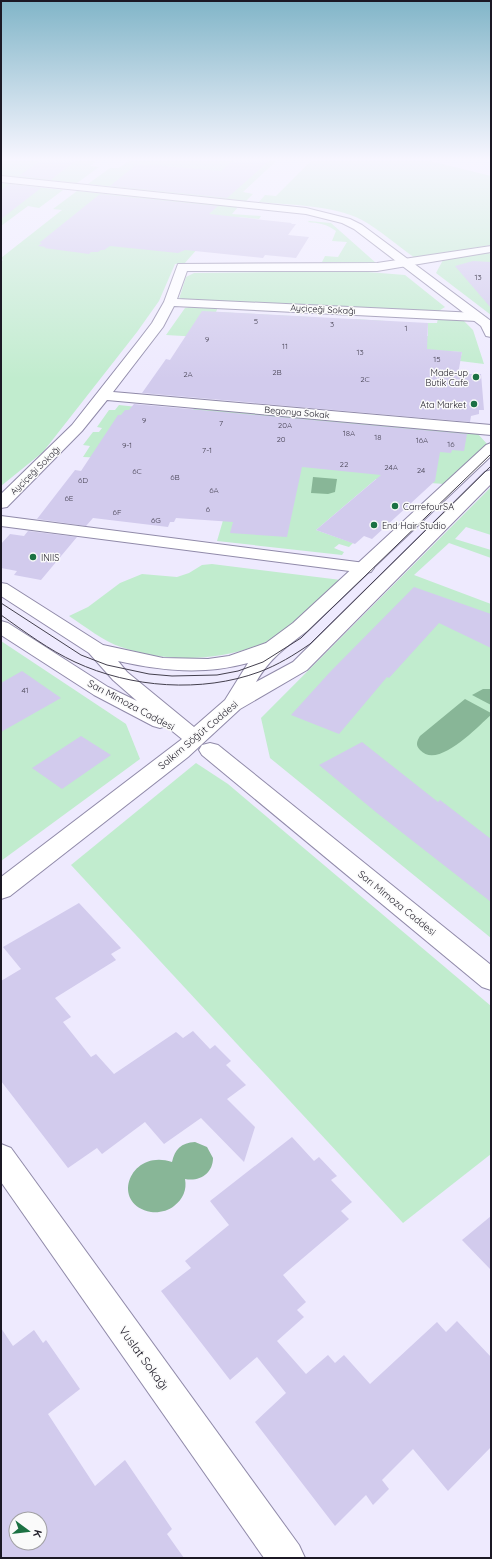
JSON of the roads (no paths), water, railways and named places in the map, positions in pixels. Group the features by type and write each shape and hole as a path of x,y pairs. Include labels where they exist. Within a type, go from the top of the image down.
{"street":[{"path":"367,234 486,324"},
{"path":"406,263 491,249"},
{"name":"Ayçiçeği Sokağı","path":"1,504 77,428 104,395 158,324 170,302 182,267 361,267 406,263"},
{"name":"Ayçiçeği Sokağı","path":"170,302 486,324"},
{"name":"Begonya Sokak","path":"104,395 491,430"},
{"path":"233,704 257,665 273,647 300,627 365,568 491,448"},
{"name":"Salkım Söğüt Caddesi","path":"1,890 203,744 233,704 300,666 491,475"},
{"path":"1,521 365,568"},
{"name":"Sarı Mimoza Caddesi","path":"1,588 96,649 120,676 491,980"},
{"name":"Sarı Mimoza Caddesi","path":"1,627 101,690 203,744"},
{"path":"96,649 124,658 167,666 206,666 238,660 273,647"},
{"name":"Vuslat Sokağı","path":"1,1158 286,1558"}],"tram line":[{"path":"1,603 81,655 107,665 149,674 172,676 217,675 238,671 263,662 301,638 491,454"},
{"path":"1,615 65,657 97,671 119,677 167,685 214,683 237,679 259,672 286,660 310,644 491,466"}],"place":[{"name":"Made-up Butik Cafe","path":"476,377"},
{"name":"Ata Market","path":"474,404"},
{"name":"CarrefourSA","path":"395,506"},
{"name":"End Hair Studio","path":"374,525"},
{"name":"INIIS","path":"33,557"}]}
